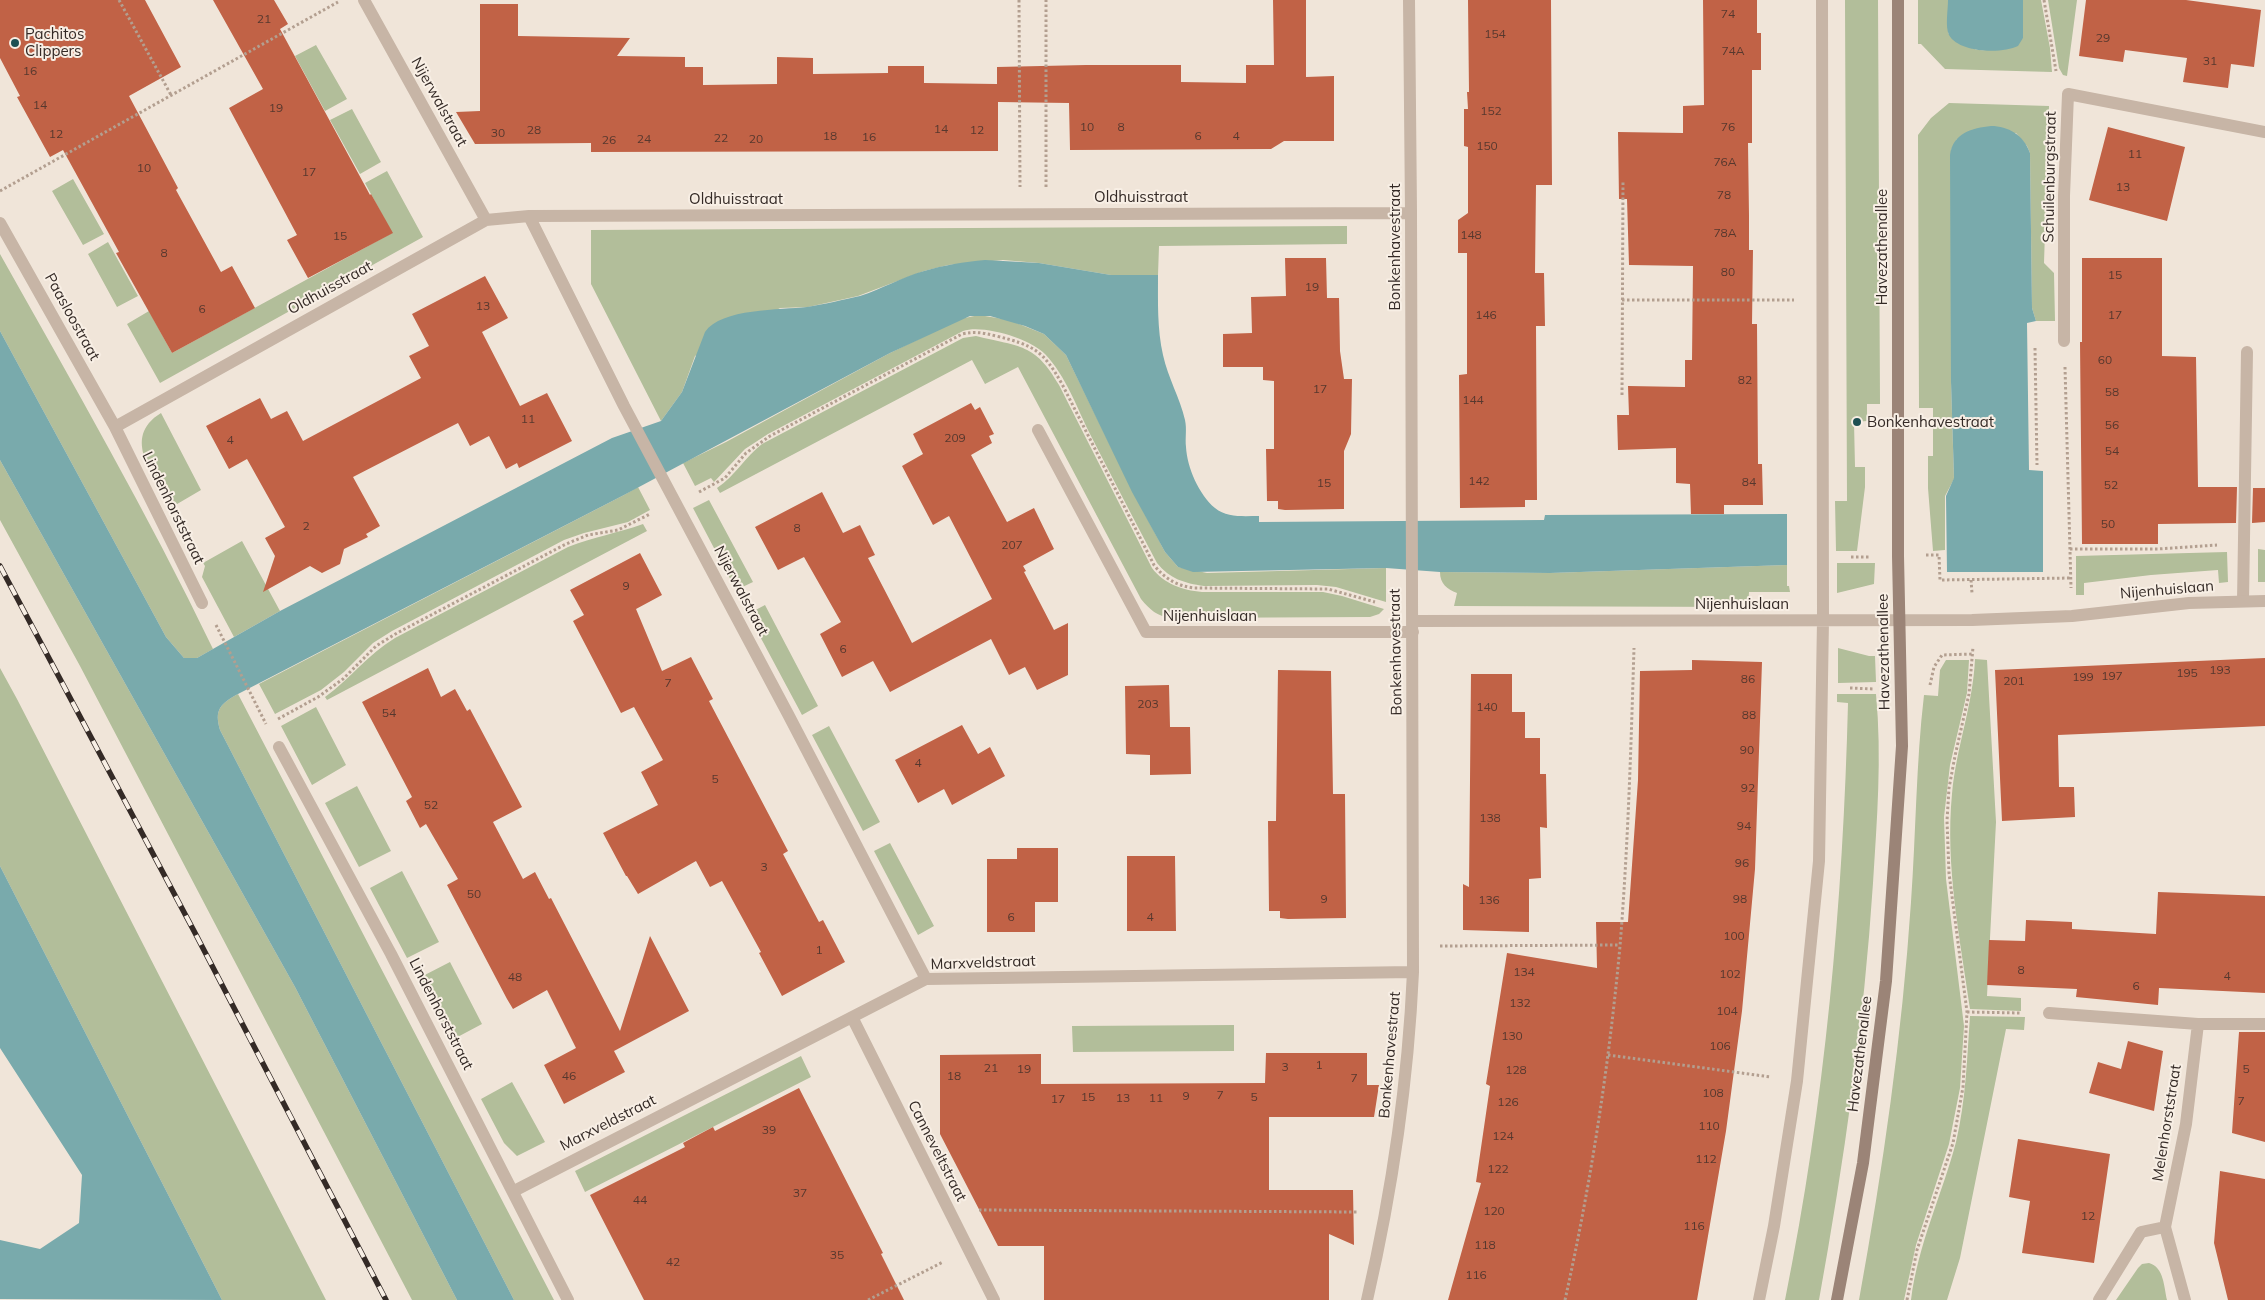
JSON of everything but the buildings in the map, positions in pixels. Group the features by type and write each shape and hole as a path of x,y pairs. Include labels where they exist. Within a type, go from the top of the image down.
{"main road":[{"name":"Havezathenallee","path":"1837,1300 1864,1163 1886,981 1902,746 1898,556 1898,0"}],"street":[{"name":"Nijerwalstraat","path":"364,0 486,220"},
{"name":"Bonkenhavestraat","path":"1366,1300 1385,1212 1403,1104 1410,1035 1413,972 1409,0"},
{"path":"1759,1300 1774,1226 1797,1081 1819,861 1823,620 1822,0"},
{"name":"Schuilenburgstraat","path":"2064,341 2064,196 2068,94 2265,132"},
{"name":"Oldhuisstraat","path":"115,427 486,220 529,216 1411,213"},
{"name":"Nijerwalstraat","path":"529,216 624,406 926,979"},
{"name":"Paasloostraat","path":"0,223 115,427"},
{"path":"2242,601 2247,352"},
{"name":"Lindenhorststraat","path":"115,427 202,603"},
{"name":"Nijenhuislaan","path":"1038,430 1146,632 1412,622 1972,620 2072,616 2189,603 2265,601"},
{"name":"Lindenhorststraat","path":"279,747 391,954 514,1190 568,1300"},
{"name":"Marxveldstraat","path":"514,1190 926,979 1413,972"},
{"path":"2049,1014 2198,1024 2265,1024"},
{"name":"Canneveltstraat","path":"852,1017 994,1300"},
{"name":"Melenhorststraat","path":"2185,1300 2166,1226 2186,1124 2198,1024"},
{"path":"2099,1300 2141,1232 2166,1226"}],"path":[{"path":"119,0 171,95"},
{"path":"0,191 340,0"},
{"path":"1019,0 1020,214"},
{"path":"1046,0 1046,214"},
{"path":"2044,0 2052,44 2055,77"},
{"path":"1622,395 1623,180"},
{"path":"1622,300 1823,300"},
{"path":"267,725 318,697 342,679 376,646 397,633 566,544 588,535 618,530 673,499 715,484 725,478 746,453 770,436 962,334 976,332 1021,342 1032,347 1049,363 1062,384 1154,565 1163,576 1180,585 1194,588 1328,589 1412,622"},
{"path":"2064,341 2072,616"},
{"path":"2035,345 2036,464"},
{"path":"2070,549 2158,549 2243,544"},
{"path":"1823,558 1939,555 1940,580 2071,578"},
{"path":"1907,1300 1917,1250 1945,1170 1959,1113 1963,1087 1967,1012 1949,873 1947,830 1949,788 1971,678 1971,580"},
{"path":"1566,1300 1597,1133 1620,945 1631,766 1634,620"},
{"path":"218,628 262,717"},
{"path":"1413,946 1620,945"},
{"path":"1967,1012 2049,1014"},
{"path":"1608,1055 1797,1081"},
{"path":"949,1210 1385,1212"},
{"path":"868,1300 968,1250"}],"green space":[{"path":"1845,0 1878,0 1880,404 1867,404 1867,421 1854,422 1855,467 1865,467 1865,487 1857,551 1836,551 1835,501 1847,501"},
{"path":"1918,0 1948,0 1948,33 1968,47 1984,50 2023,38 2023,0 2041,0 2050,48 2052,72 1945,69 1921,44 1918,44"},
{"path":"2048,0 2077,0 2067,76 2063,75 2059,68"},
{"path":"316,45 347,99 325,111 295,56"},
{"path":"1949,103 2049,106 2044,263 2054,273 2055,321 2036,321 2032,308 2030,153 2027,146 2016,133 1957,139 1951,150 1951,382 1954,479 1945,496 1945,550 1933,551 1928,488 1928,456 1933,456 1933,408 1919,408 1918,135 1931,118"},
{"path":"352,109 381,162 360,174 330,120"},
{"path":"387,171 423,237 160,383 127,324 149,311 172,353 392,233 365,183"},
{"path":"73,179 104,234 83,245 52,191"},
{"path":"1347,226 1347,244 1159,246 1158,275 1111,275 1039,263 1003,260 948,265 924,271 858,296 808,307 780,308 695,356 682,392 661,421 591,284 591,230"},
{"path":"108,242 138,296 117,307 88,254"},
{"path":"0,254 136,499 213,649 197,658 184,658 166,637 0,331"},
{"path":"979,315 1009,320 1044,334 1066,355 1133,492 1165,552 1178,567 1207,573 1386,568 1386,602 1336,587 1317,585 1204,586 1184,582 1172,577 1157,563 1059,372 1038,348 1018,338 994,331 972,329 963,331 768,434 745,449 714,482 711,478 695,486 683,463 726,442 890,353 960,319"},
{"path":"976,336 1025,349 1042,361 1050,371 1059,385 1152,568 1162,578 1187,590 1202,592 1323,592 1384,609 1379,614 1370,617 1171,618 1154,612 1141,599 1018,367 985,384 972,360 720,493 717,488 762,444 963,338"},
{"path":"161,413 201,490 172,507 150,471 142,446 143,434 149,423"},
{"path":"0,460 295,987 457,1300 412,1300 80,666 0,520"},
{"path":"638,487 650,510 628,522 564,540 392,631 373,643 344,672 321,690 275,714 259,684"},
{"path":"709,500 753,582 736,590 693,508"},
{"path":"643,524 647,531 327,700 325,697 376,651 395,638 568,547"},
{"path":"242,541 280,611 234,637 202,577 205,566 203,563"},
{"path":"2258,549 2265,550 2265,582 2258,582"},
{"path":"2227,552 2228,582 2219,583 2218,570 2151,575 2084,583 2084,595 2076,595 2076,556"},
{"path":"1837,563 1875,563 1874,584 1837,593"},
{"path":"1787,565 1787,586 1789,586 1790,592 1749,592 1748,607 1454,606 1457,593 1445,586 1441,580 1440,572 1550,573"},
{"path":"765,605 818,706 802,715 748,614"},
{"path":"1838,648 1875,656 1876,682 1838,683"},
{"path":"1975,659 1987,660 1996,822 1987,996 2021,998 2021,1011 1970,1009 1958,929 1950,848 1950,821 1954,777 1971,693"},
{"path":"1946,660 1969,660 1967,693 1950,765 1944,817 1946,879 1964,1026 1960,1088 1949,1144 1916,1245 1904,1300 1859,1300 1884,1151 1897,1052 1911,902 1919,746 1924,695 1938,696 1940,670"},
{"path":"0,668 326,1300 222,1300 0,866"},
{"path":"238,694 554,1300 514,1300 220,730 218,712 220,708"},
{"path":"1837,694 1876,694 1879,741 1878,788 1869,935 1852,1092 1819,1300 1785,1300 1811,1152 1830,1003 1842,853 1848,703 1837,702"},
{"path":"316,707 346,765 312,785 281,726"},
{"path":"829,726 880,822 863,831 812,735"},
{"path":"357,786 391,851 359,867 325,803"},
{"path":"890,843 934,926 918,935 874,851"},
{"path":"402,871 439,942 407,958 370,888"},
{"path":"450,962 482,1024 450,1041 417,979"},
{"path":"1970,1016 2025,1017 2024,1030 2006,1029 1960,1258 1947,1300 1911,1300 1919,1259 1956,1142 1966,1079"},
{"path":"1234,1025 1234,1051 1073,1052 1072,1026"},
{"path":"801,1056 811,1077 585,1192 575,1171"},
{"path":"512,1082 545,1142 517,1156 504,1143 481,1099"},
{"path":"2149,1263 2154,1265 2160,1273 2167,1300 2116,1300 2138,1268 2142,1264"}],"water":[{"path":"1948,0 2023,0 2023,38 2018,46 2011,49 1992,51 1971,48 1954,41 1948,32"},
{"path":"1997,126 2015,133 2024,141 2030,153 2032,308 2036,321 2027,323 2029,470 2043,471 2043,572 1947,572 1946,496 1954,478 1951,382 1950,155 1955,141 1964,133 1977,128"},
{"path":"985,260 1039,263 1111,275 1158,275 1158,315 1161,345 1165,363 1185,420 1186,447 1191,472 1204,496 1215,508 1225,513 1236,516 1259,516 1259,522 1544,520 1545,515 1787,514 1787,565 1550,573 1440,572 1386,568 1193,572 1178,567 1165,552 1132,492 1066,355 1044,334 1025,326 990,316 970,316 890,353 624,495 238,694 227,701 218,712 220,730 514,1300 457,1300 295,987 0,460 0,331 166,637 184,658 197,658 280,611 612,438 661,421 682,392 705,332 713,324 724,318 752,312 807,307 860,296 924,271 954,264"},
{"path":"0,866 222,1300 0,1299 0,1240 40,1249 79,1223 82,1175 0,1048"}],"railway":[{"path":"0,566 194,931 386,1300"}],"place":[{"name":"Pachitos Clippers","path":"15,43"},
{"name":"Bonkenhavestraat","path":"1857,422"}]}
